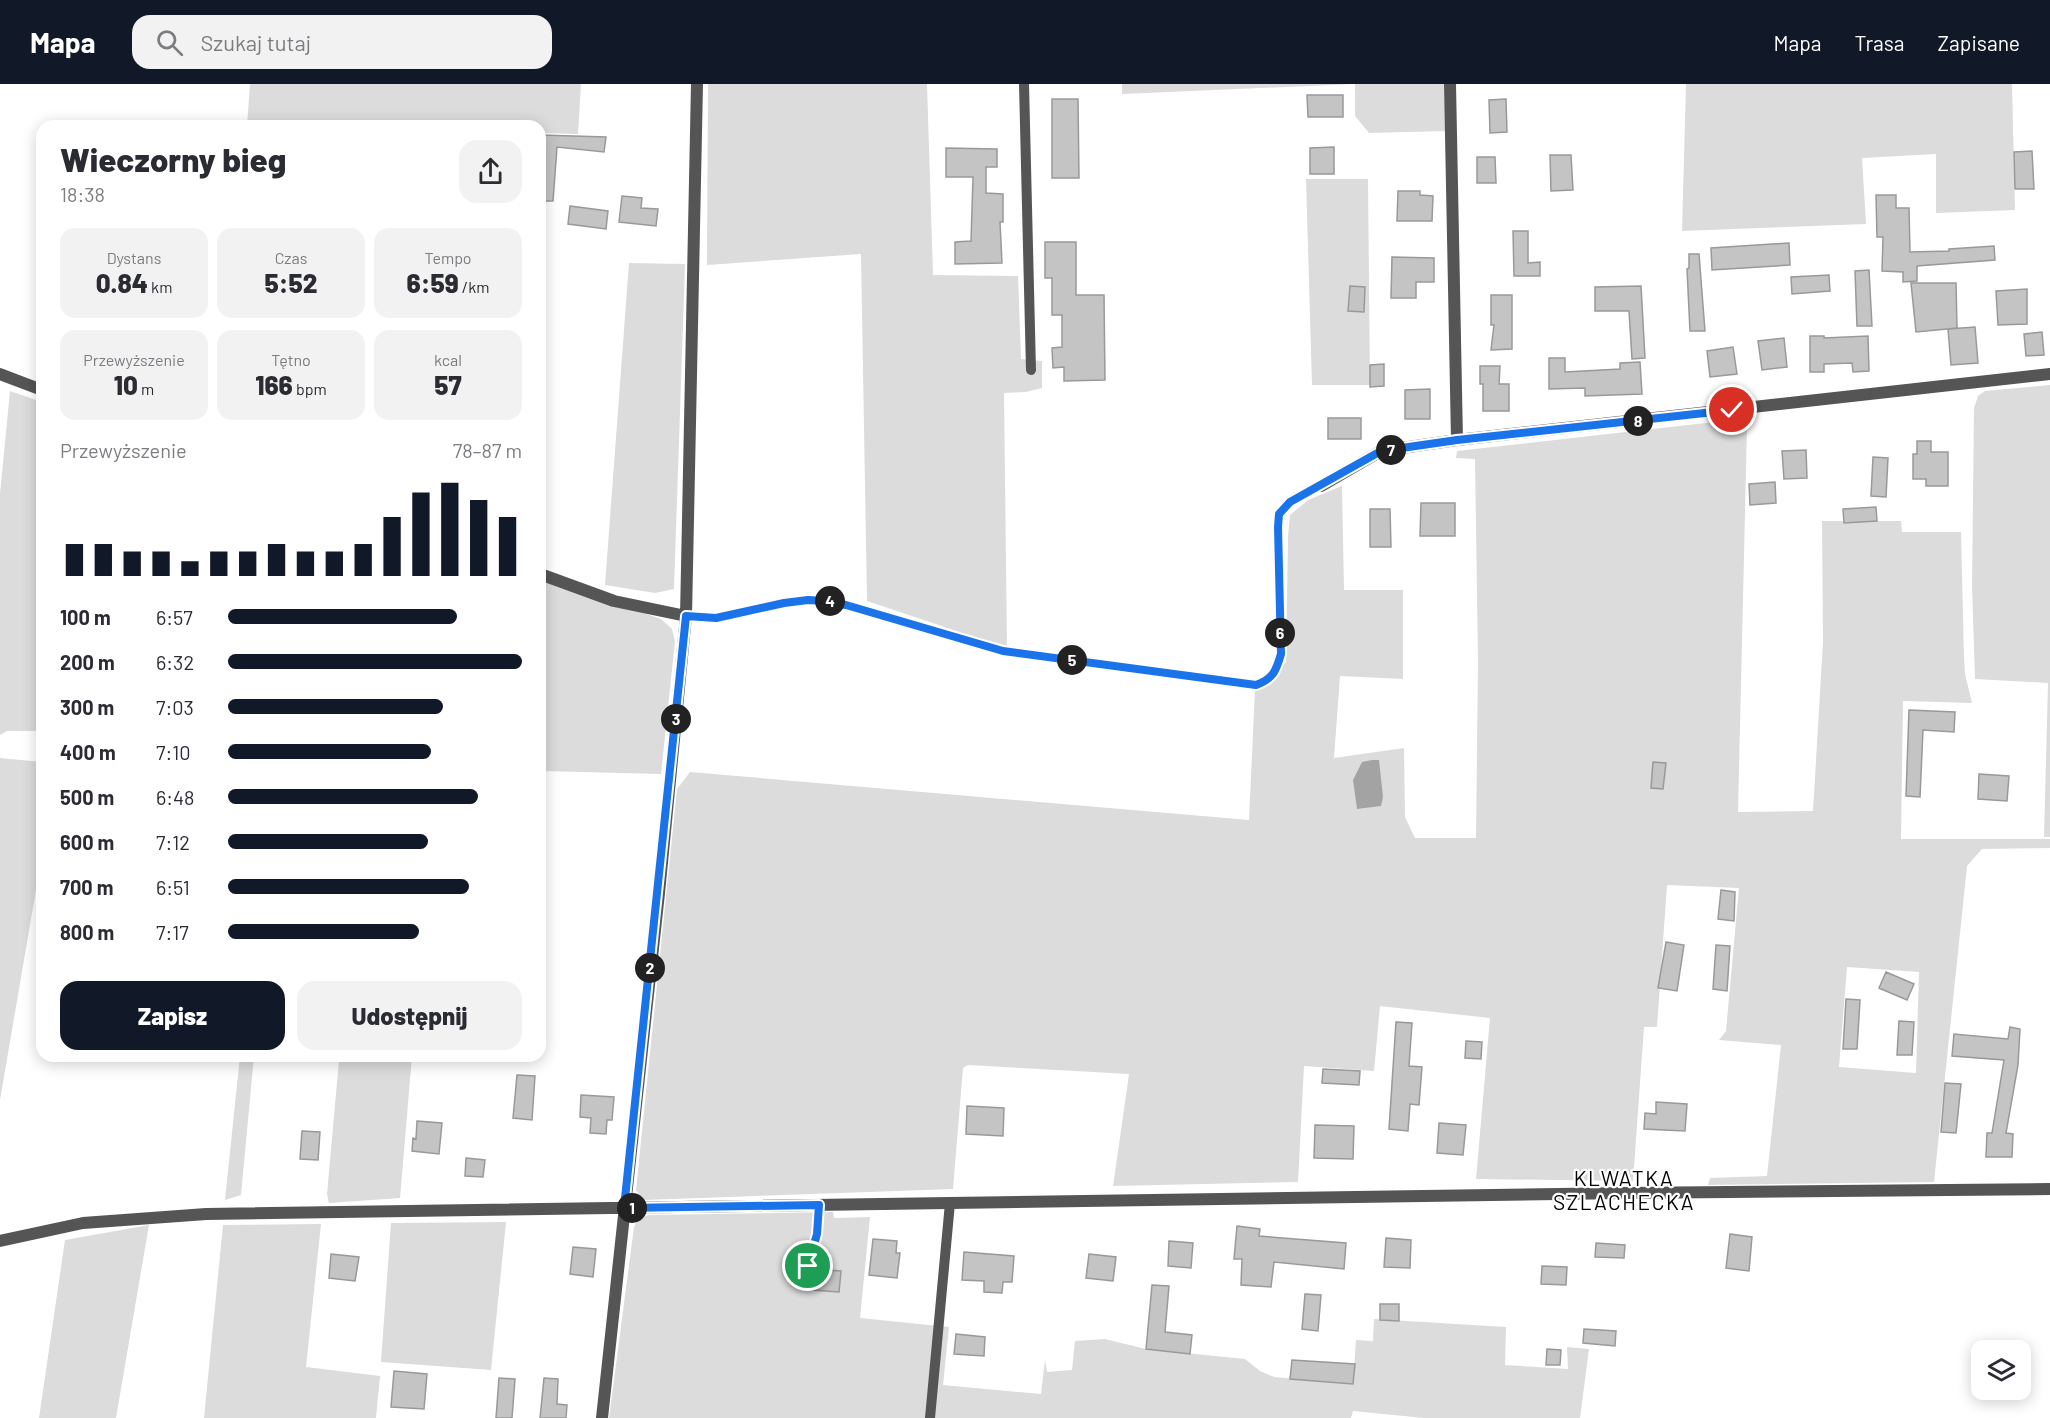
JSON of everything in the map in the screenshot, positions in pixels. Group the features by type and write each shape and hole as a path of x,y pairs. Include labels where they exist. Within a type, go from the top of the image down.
{"street":[{"path":"602,1418 686,616 697,84"},
{"path":"1450,84 1457,440"},
{"path":"0,374 36,388"},
{"path":"1321,486 1381,451 1457,440 2050,374"},
{"path":"546,576 614,601 686,616"},
{"path":"0,1241 83,1223 206,1214 1680,1192 2050,1189"}],"lane":[{"path":"1024,84 1031,370"},
{"path":"930,1418 950,1203"}],"path":[{"path":"686,616 716,618 784,603 826,601 1003,651 1256,685 1268,680 1276,671 1281,654 1279,514 1290,502 1321,486"},
{"path":"806,1290 808,1266 817,1234 819,1205"}],"shaded area":[{"path":"250,84 581,84 578,134 546,133 546,120 247,120"},
{"path":"708,84 927,84 933,275 1018,276 1021,359 1042,361 1042,388 1026,392 1004,393 1007,648 867,601 861,254 707,265"},
{"path":"1122,84 1355,84 1122,94"},
{"path":"1355,84 1444,84 1446,131 1369,133 1355,116"},
{"path":"1686,84 2012,84 2015,210 1936,213 1936,154 1862,158 1866,224 1682,231"},
{"path":"1306,179 1368,179 1370,385 1312,385"},
{"path":"629,263 685,264 674,589 655,593 605,585"},
{"path":"2050,385 2050,837 2044,837 2048,683 1975,679 1972,586 1974,408 1978,396 1985,391"},
{"path":"10,391 36,400 36,731 7,731 0,735 0,494"},
{"path":"1741,419 1747,427 1738,812 1813,811 1823,642 1822,521 1901,521 1902,532 1961,532 1965,674 1972,703 1903,701 1901,839 2050,839 2050,848 1982,849 1967,866 1934,1182 1708,1185 1710,1178 1767,1176 1781,1045 1719,1040 1726,1031 1739,888 1667,885 1657,1027 1644,1027 1633,1181 1476,1179 1490,1018 1380,1006 1374,1071 1304,1066 1298,1182 1113,1186 1129,1074 968,1065 963,1068 953,1189 643,1200 636,1190 677,789 690,772 1249,820 1255,690 1273,679 1286,661 1290,515 1308,500 1342,486 1344,590 1403,590 1403,679 1340,676 1334,758 1404,748 1405,817 1415,838 1476,838 1478,662 1475,459 1456,458 1457,451","holes":["1847,967 1919,972 1916,1073 1839,1067"]},
{"path":"546,579 661,619 672,629 675,641 661,774 546,771"},
{"path":"0,758 36,761 36,890 0,1100"},
{"path":"1379,760 1383,797 1381,806 1357,809 1353,780 1362,762"},
{"path":"239,1062 253,1062 241,1195 225,1200"},
{"path":"339,1062 411,1062 400,1198 329,1203 327,1194"},
{"path":"833,1212 834,1218 870,1217 860,1318 949,1327 943,1385 1041,1394 1045,1360 1047,1372 1072,1370 1075,1341 1105,1339 1146,1349 1245,1359 1260,1371 1274,1377 1353,1384 1356,1340 1373,1341 1374,1319 1506,1327 1505,1365 1568,1369 1567,1347 1589,1349 1580,1418 1424,1418 1353,1411 1351,1418 609,1418 634,1227 638,1218 649,1215"},
{"path":"506,1222 491,1370 381,1362 391,1223"},
{"path":"321,1224 306,1367 380,1376 376,1418 204,1418 223,1225"},
{"path":"149,1225 116,1418 39,1418 65,1240"}],"building":[{"path":"1307,95 1343,95 1343,117 1308,117"},
{"path":"1052,99 1078,99 1079,178 1052,178"},
{"path":"1506,99 1507,132 1490,133 1489,100"},
{"path":"546,135 606,137 604,152 557,147 553,201 546,201"},
{"path":"1334,147 1334,174 1310,174 1310,148"},
{"path":"946,148 997,149 997,167 986,167 986,193 1003,194 1003,222 1000,222 1002,263 955,264 955,242 971,241 973,177 946,177"},
{"path":"2032,151 2034,189 2015,189 2014,152"},
{"path":"1550,155 1571,155 1573,190 1551,191"},
{"path":"1477,157 1495,157 1496,183 1477,183"},
{"path":"1398,191 1420,191 1420,195 1433,196 1432,221 1397,221"},
{"path":"1876,195 1896,195 1896,208 1909,208 1910,252 1994,246 1995,260 1917,266 1917,281 1903,282 1903,272 1882,271 1883,237 1877,237"},
{"path":"622,196 642,198 641,208 658,209 656,226 619,222"},
{"path":"570,206 608,211 606,229 568,224"},
{"path":"1513,231 1528,231 1528,263 1540,262 1540,276 1514,276"},
{"path":"1045,242 1076,242 1076,295 1104,295 1105,380 1064,381 1064,367 1053,368 1052,348 1062,347 1062,315 1052,315 1052,278 1045,278"},
{"path":"1789,243 1790,265 1712,270 1711,248"},
{"path":"1689,254 1699,254 1705,331 1690,331 1687,269 1689,268"},
{"path":"1392,257 1434,258 1434,282 1416,282 1416,298 1391,298"},
{"path":"1869,270 1872,326 1857,326 1855,271"},
{"path":"1829,275 1830,291 1792,294 1791,277"},
{"path":"1911,283 1956,283 1957,328 1916,332"},
{"path":"1350,286 1365,287 1364,312 1348,311"},
{"path":"1641,286 1645,358 1632,359 1629,311 1595,311 1595,287"},
{"path":"2027,289 2027,324 1998,325 1996,291"},
{"path":"1491,295 1512,295 1512,349 1491,350 1494,325 1491,325"},
{"path":"1975,327 1978,363 1951,365 1948,329"},
{"path":"2042,332 2044,355 2026,356 2024,334"},
{"path":"1810,336 1824,336 1824,338 1868,336 1869,371 1853,372 1852,363 1824,364 1824,372 1810,372"},
{"path":"1784,338 1787,367 1762,370 1758,341"},
{"path":"1733,347 1737,374 1710,377 1707,351"},
{"path":"1549,358 1565,358 1565,372 1620,369 1620,363 1640,362 1642,394 1585,396 1585,388 1549,389"},
{"path":"1384,364 1384,386 1370,387 1370,365"},
{"path":"1480,366 1500,366 1499,384 1509,384 1509,411 1483,411"},
{"path":"1430,389 1430,419 1405,419 1405,390"},
{"path":"1328,418 1361,418 1361,439 1328,439"},
{"path":"1917,441 1931,441 1931,452 1948,452 1948,486 1926,486 1926,479 1913,479 1913,454 1917,454"},
{"path":"1806,450 1807,478 1784,479 1782,451"},
{"path":"1873,457 1888,458 1886,497 1871,496"},
{"path":"1775,482 1776,503 1750,505 1749,484"},
{"path":"1421,503 1455,503 1455,536 1420,536"},
{"path":"1876,507 1877,521 1844,523 1843,509"},
{"path":"1370,509 1390,509 1391,547 1370,547"},
{"path":"1909,710 1955,712 1954,732 1923,730 1920,797 1906,796"},
{"path":"1653,762 1666,763 1663,789 1651,788"},
{"path":"1979,774 2009,776 2007,801 1978,799"},
{"path":"1721,890 1735,892 1734,921 1718,919"},
{"path":"1666,942 1684,945 1677,991 1658,988"},
{"path":"1716,945 1730,946 1727,991 1713,989"},
{"path":"1886,972 1914,984 1907,1000 1879,988"},
{"path":"1846,999 1860,1000 1857,1049 1843,1049"},
{"path":"1899,1021 1914,1022 1912,1055 1897,1055"},
{"path":"1396,1022 1412,1023 1409,1066 1422,1067 1419,1105 1410,1104 1408,1131 1389,1129"},
{"path":"2010,1027 2020,1029 2018,1065 2006,1133 2013,1134 2012,1157 1986,1157 1987,1133 1992,1133 2004,1060 1952,1056 1954,1034 2008,1039"},
{"path":"1466,1041 1482,1042 1481,1059 1465,1058"},
{"path":"1323,1069 1360,1071 1359,1085 1322,1083"},
{"path":"517,1075 535,1076 532,1120 513,1118"},
{"path":"1945,1083 1961,1084 1956,1133 1941,1132"},
{"path":"581,1095 614,1097 612,1120 607,1120 606,1134 590,1133 591,1118 580,1117"},
{"path":"1656,1102 1687,1104 1685,1131 1644,1129 1645,1113 1656,1114"},
{"path":"967,1106 1004,1108 1003,1136 966,1134"},
{"path":"417,1121 442,1123 439,1154 412,1151 413,1138 416,1139"},
{"path":"1439,1123 1466,1125 1463,1155 1437,1153"},
{"path":"1315,1125 1354,1126 1353,1159 1314,1158"},
{"path":"302,1131 320,1132 318,1160 300,1159"},
{"path":"466,1158 485,1160 483,1177 465,1176"},
{"path":"1237,1226 1260,1229 1259,1236 1346,1243 1344,1269 1274,1262 1271,1287 1241,1285 1242,1259 1234,1259"},
{"path":"1730,1234 1752,1237 1749,1271 1726,1268"},
{"path":"1386,1238 1411,1240 1410,1268 1384,1267"},
{"path":"873,1239 897,1241 896,1253 900,1253 897,1278 869,1275"},
{"path":"1169,1241 1193,1243 1191,1268 1168,1266"},
{"path":"1596,1243 1625,1245 1624,1258 1595,1257"},
{"path":"573,1247 596,1249 593,1277 570,1274"},
{"path":"964,1252 1014,1256 1012,1282 1003,1282 1002,1293 984,1292 984,1281 962,1280"},
{"path":"331,1254 359,1257 355,1281 329,1278"},
{"path":"1089,1254 1116,1257 1113,1281 1086,1278"},
{"path":"1542,1266 1567,1267 1566,1285 1541,1284"},
{"path":"814,1269 841,1271 839,1292 812,1290"},
{"path":"1152,1285 1169,1286 1165,1332 1192,1335 1190,1354 1146,1349"},
{"path":"1305,1294 1321,1295 1318,1331 1302,1329"},
{"path":"1380,1304 1399,1304 1399,1321 1380,1320"},
{"path":"1584,1329 1616,1331 1615,1346 1583,1343"},
{"path":"956,1334 985,1337 984,1356 954,1354"},
{"path":"1547,1349 1561,1350 1560,1365 1546,1365"},
{"path":"1292,1360 1355,1364 1353,1384 1290,1379"},
{"path":"394,1371 427,1374 424,1409 391,1407"},
{"path":"499,1378 515,1379 512,1418 496,1418"},
{"path":"544,1378 558,1379 557,1404 567,1405 566,1418 540,1418"}],"district":[{"name":"KLWATKA SZLACHECKA","path":"1624,1189"}],"route":[{"path":"808,1266 817,1234 819,1205 624,1208 686,616 716,618 784,603 808,600 826,601 1003,651 1256,685 1268,680 1276,671 1281,654 1278,527 1279,514 1290,502 1381,451 1457,440 1732,410"}]}
